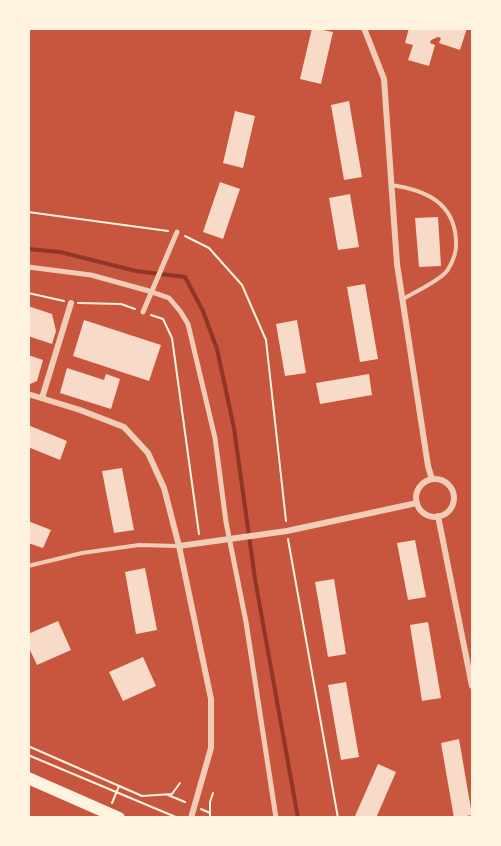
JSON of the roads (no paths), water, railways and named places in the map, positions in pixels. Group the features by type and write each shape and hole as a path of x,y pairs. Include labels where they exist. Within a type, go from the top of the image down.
{"main road":[{"path":"28,777 119,818"}],"street":[{"path":"364,28 384,79 397,264 428,466 432,479"},
{"path":"143,312 177,232"},
{"path":"28,267 90,275 169,298 188,324 215,438 226,522 246,622 276,818"},
{"path":"42,398 71,303"},
{"path":"28,394 124,427 148,453 164,488 179,546 211,699 211,748 191,818"},
{"path":"432,479 439,479 448,484 454,496 453,505 449,511 438,516 426,513 417,504 418,489 426,481 432,479"},
{"path":"179,546 287,531 417,504"},
{"path":"438,516 472,686"}],"lane":[{"path":"391,185 431,197 448,210 455,225 457,250 446,272 402,299"},
{"path":"28,566 82,553 139,545 179,546"}],"waterway":[{"path":"28,249 60,252 136,271 185,277 203,311 217,349 234,428 255,579 298,818"}]}
